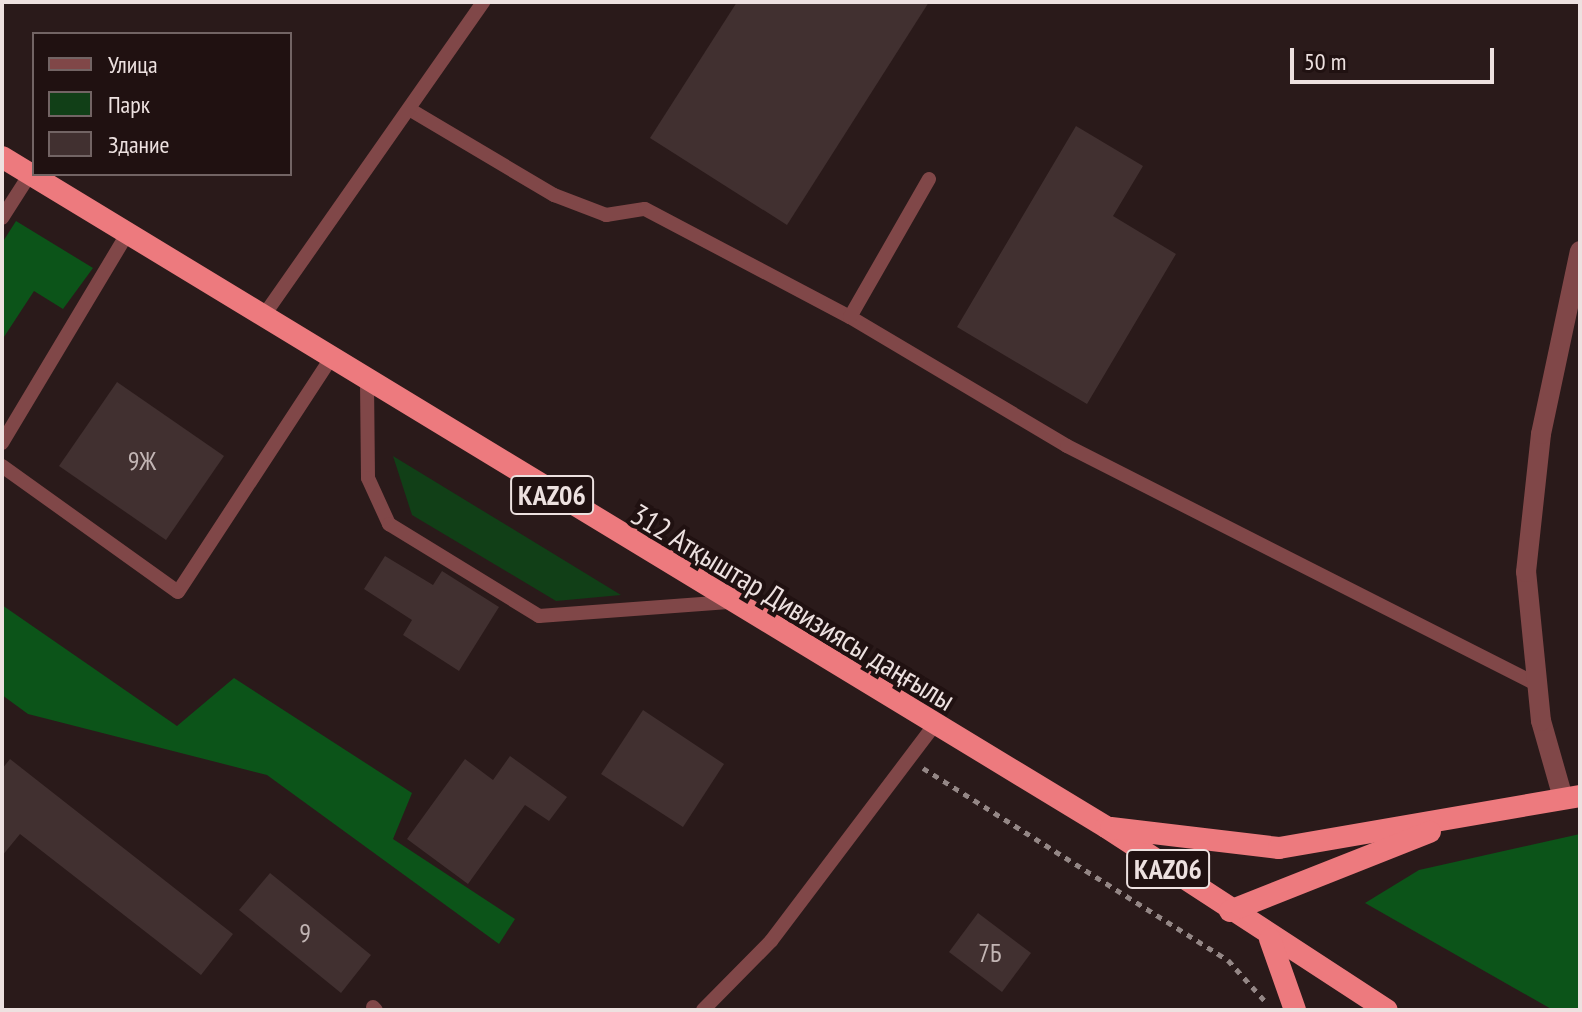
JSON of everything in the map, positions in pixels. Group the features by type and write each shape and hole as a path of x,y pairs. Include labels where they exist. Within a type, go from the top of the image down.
{"highway":[{"name":"312 Атқыштар Дивизиясы даңғылы","path":"2,157 30,174"},
{"name":"312 Атқыштар Дивизиясы даңғылы","path":"33,176 933,727 1106,827 1270,939 1382,1009"},
{"path":"1106,827 1279,848 1571,797"},
{"path":"1230,911 1457,819"},
{"path":"1270,939 1295,1010"}],"street":[{"path":"1571,797 1536,684 1526,572 1530,503 1580,251"}],"lane":[{"path":"262,318 483,2"},
{"path":"409,109 554,195 606,215 645,209 850,317 1067,446 1536,684"},
{"path":"2,218 30,174"},
{"path":"850,317 929,179"},
{"path":"2,443 127,234"},
{"path":"2,466 178,592 330,360"},
{"path":"367,382 368,478 389,524 525,608 539,616 728,602"},
{"path":"703,1010 771,941 933,727"}],"path":[{"path":"908,759 1228,960 1270,1010"}],"green space":[{"path":"16,221 93,268 63,309 34,291 2,340 2,243"},
{"path":"393,456 621,595 556,601 412,515"},
{"path":"2,605 177,726 234,678 412,793 393,839 515,919 499,944 267,775 28,714 2,695"},
{"path":"1580,834 1580,1010 1553,1010 1365,903 1419,870"}],"building":[{"path":"737,2 929,2 787,225 650,138"},
{"path":"1076,126 1143,166 1113,216 1176,254 1087,404 957,327"},
{"path":"117,382 224,456 166,540 59,466"},
{"path":"385,556 433,585 442,571 499,607 459,671 403,635 412,620 364,589"},
{"path":"643,710 724,764 683,827 601,774"},
{"path":"510,756 567,797 549,821 525,805 468,884 407,839 465,759 493,780"},
{"path":"10,759 233,934 201,975 20,834 2,856 2,769"},
{"path":"270,873 371,955 341,993 239,910"},
{"path":"978,913 1031,953 1002,992 949,952"}]}
